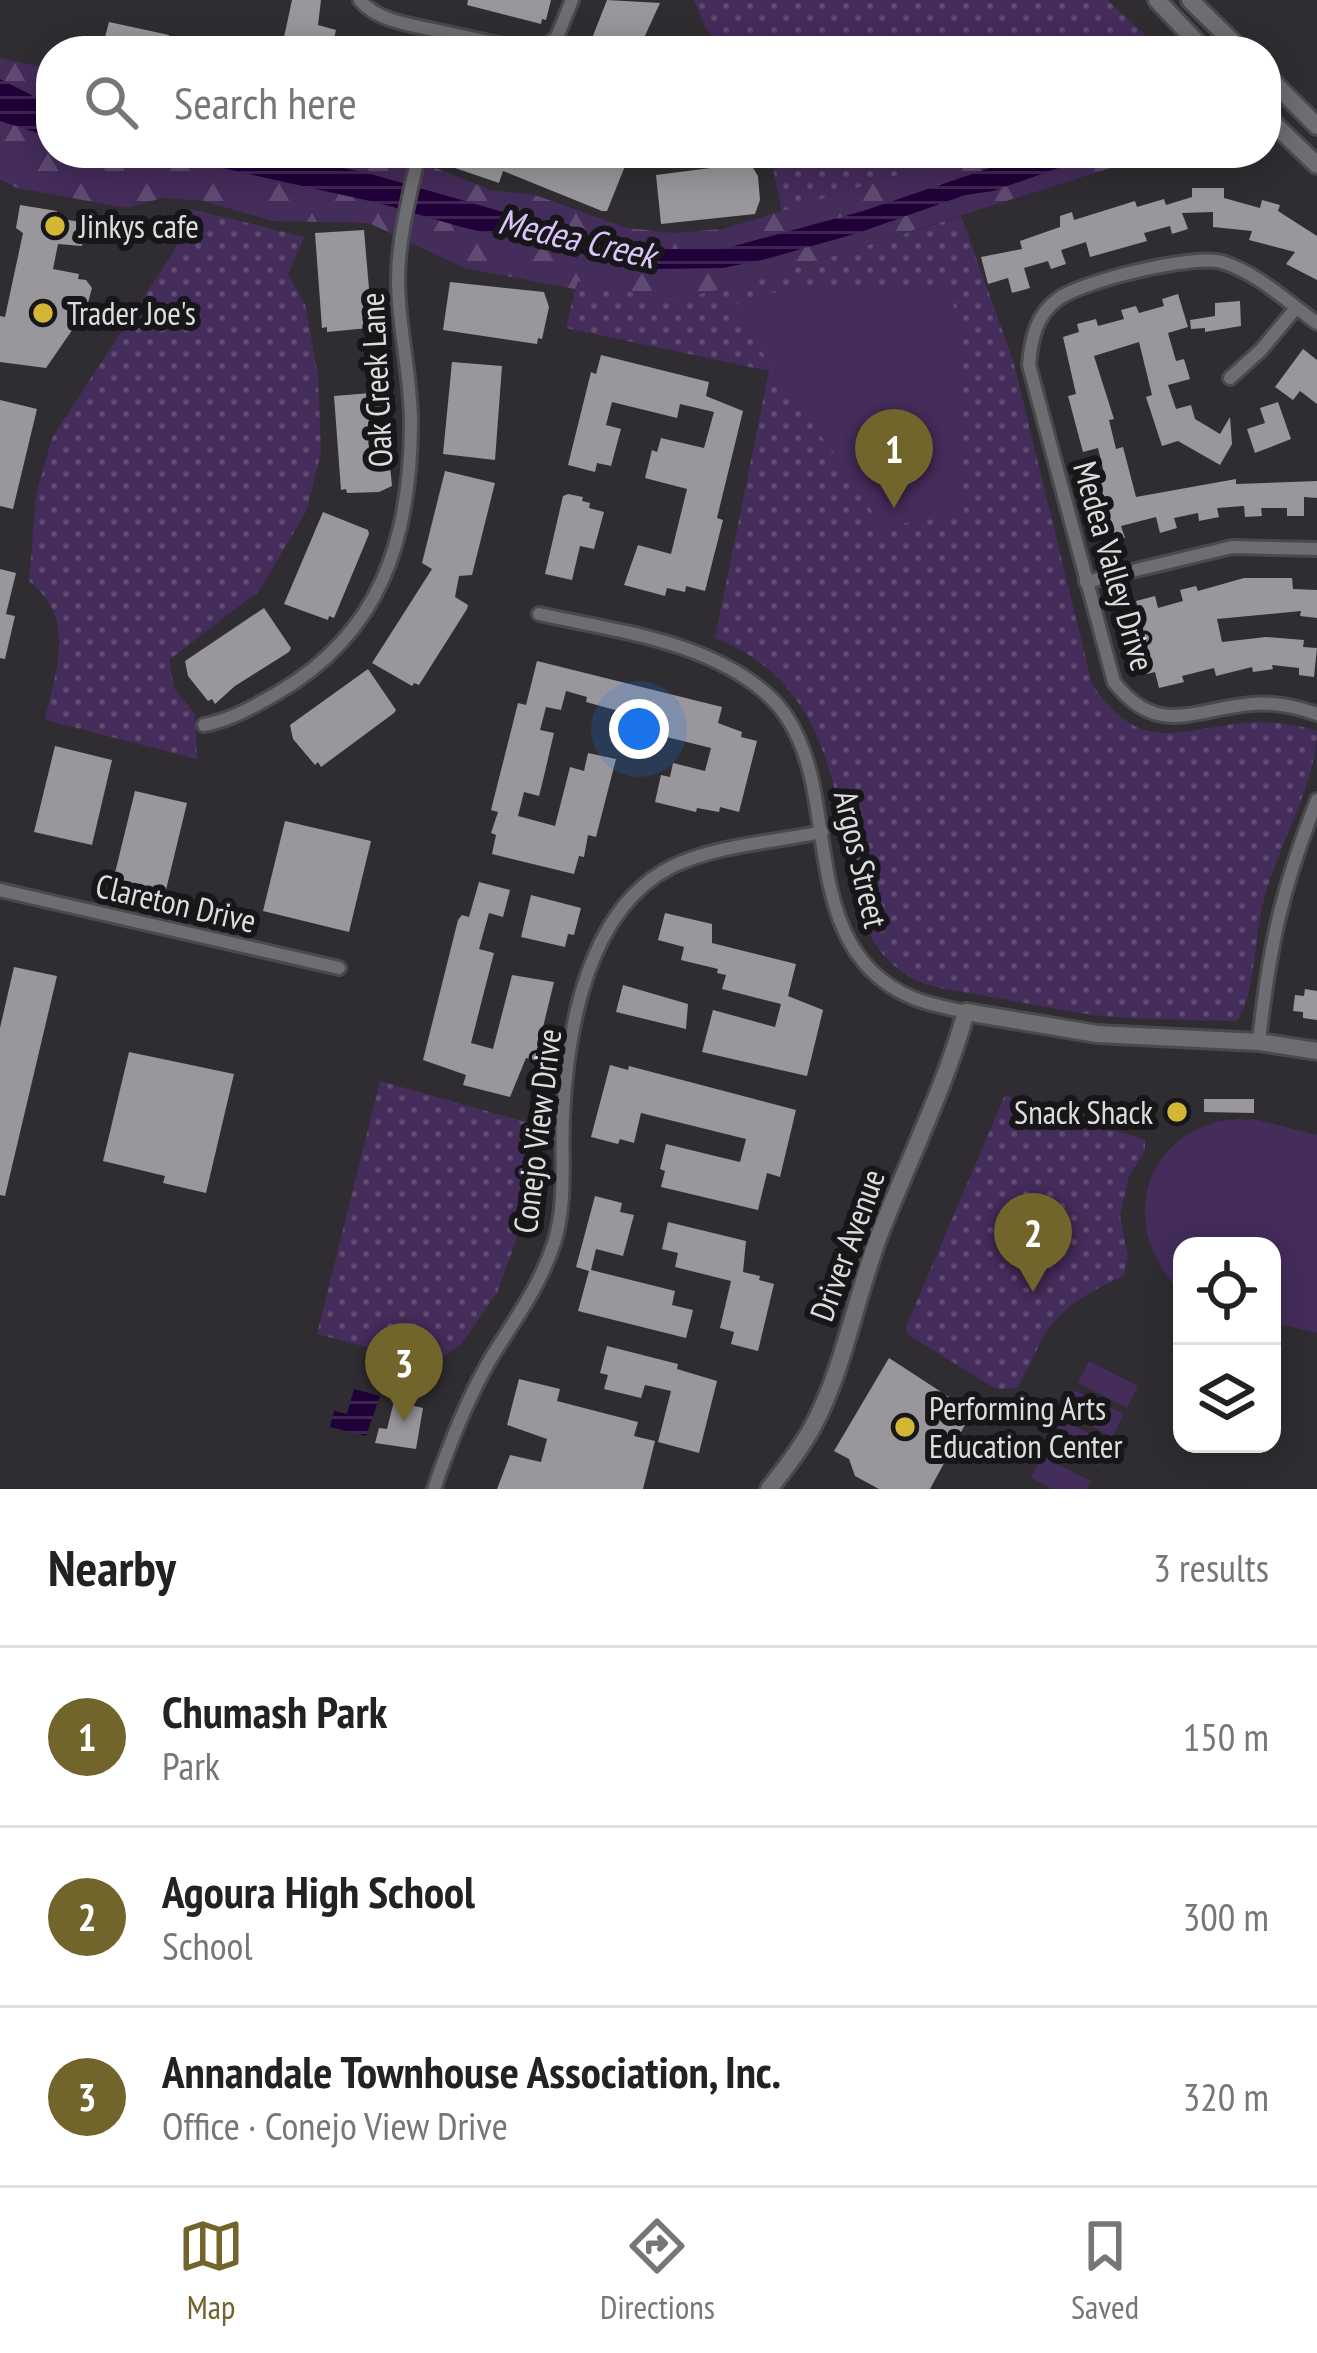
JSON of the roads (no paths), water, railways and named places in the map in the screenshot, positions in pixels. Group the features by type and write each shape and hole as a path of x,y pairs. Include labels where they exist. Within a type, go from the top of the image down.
{"street":[{"path":"360,0 380,15 462,36"},
{"path":"557,36 572,0"},
{"path":"1156,0 1191,36"},
{"path":"1190,0 1227,36"},
{"path":"1281,90 1317,126"},
{"path":"1281,130 1317,165"},
{"name":"Oak Creek Lane","path":"204,725 247,710 307,676 343,645 379,596 402,519 410,448 398,280 401,235 416,168"},
{"name":"Medea Valley Drive","path":"1296,308 1243,270 1201,259 1180,261 1058,299 1036,325 1029,365 1114,682 1131,704 1180,718 1254,703 1297,706 1317,713"},
{"path":"1230,378 1296,308 1317,323"},
{"path":"1086,582 1232,547 1317,549"},
{"name":"Argos Street","path":"539,614 667,644 740,673 773,699 796,733 810,770 838,923 851,948 885,984 914,999 966,1012 1097,1034 1259,1042 1317,1051"},
{"path":"1259,1042 1276,916 1287,874 1317,800"},
{"name":"Conejo View Drive","path":"434,1489 457,1423 489,1361 538,1285 555,1239 562,1199 567,1066 602,939 622,907 645,883 675,866 703,855 822,832"},
{"name":"Clareton Drive","path":"0,890 339,968"},
{"name":"Driver Avenue","path":"769,1489 811,1430 831,1388 866,1270 941,1091 966,1012"}],"water":[{"path":"0,79 36,97 36,132 0,121"},
{"name":"Medea Creek","path":"222,168 343,168 601,240 649,249 723,249 863,211 990,168 1058,168 858,233 723,268 652,269 465,228 379,203"},
{"path":"354,1389 380,1396 366,1436 330,1427 334,1411 347,1414"}],"place":[{"name":"Jinkys cafe","path":"55,226"},
{"name":"Trader Joe's","path":"43,313"},
{"name":"Chumash Park","path":"894,508"},
{"name":"Snack Shack","path":"1177,1112"},
{"name":"Agoura High School","path":"1033,1292"},
{"name":"Annandale Townhouse Association, Inc.","path":"404,1422"},
{"name":"Performing Arts Education Center","path":"905,1427"}]}
